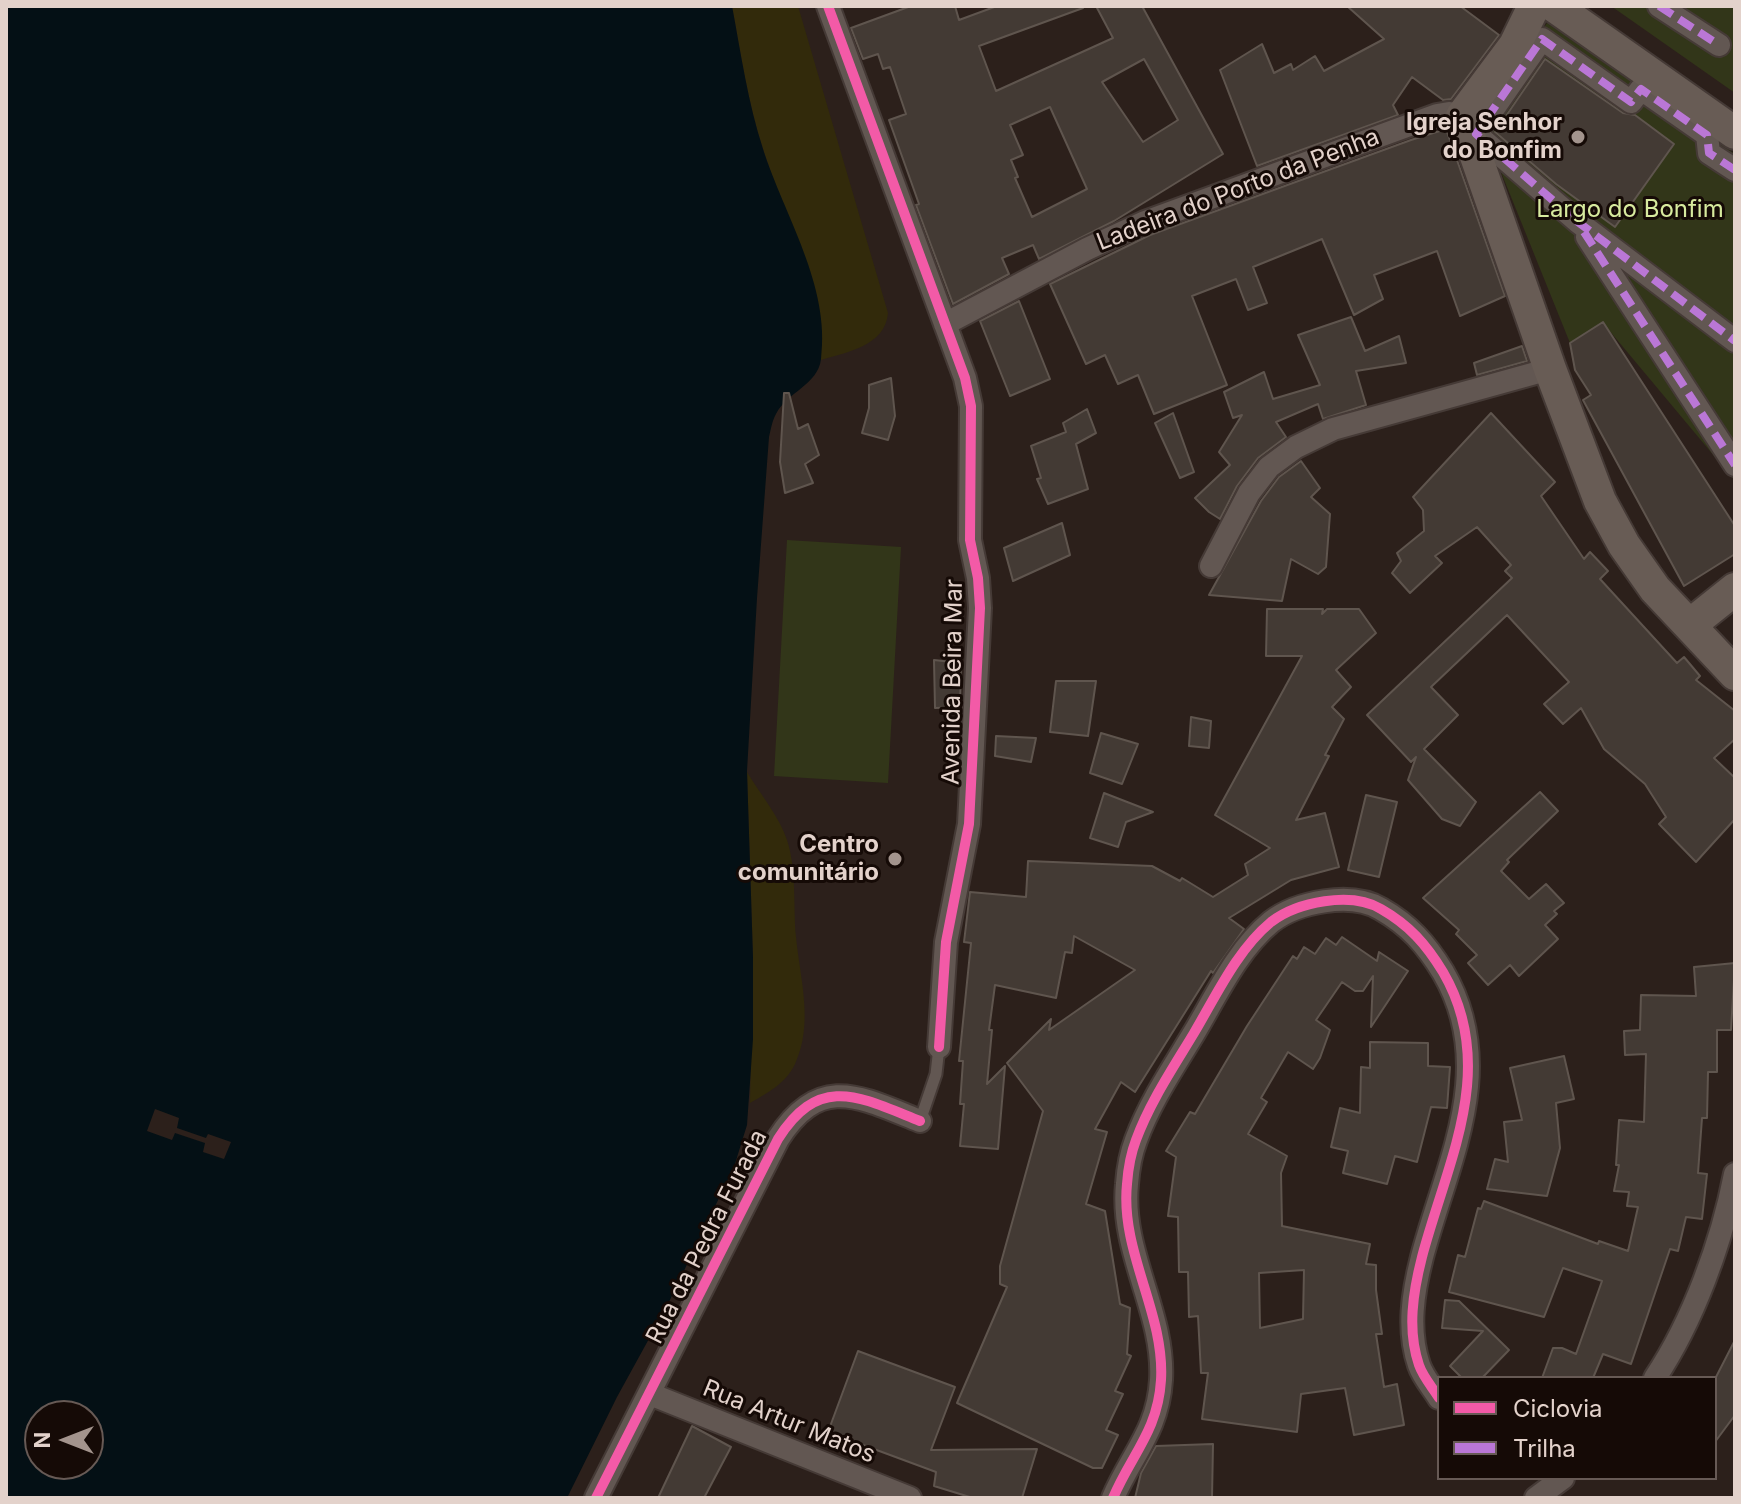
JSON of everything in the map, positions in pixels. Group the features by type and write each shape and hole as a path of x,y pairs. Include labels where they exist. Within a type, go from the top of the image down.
{"street":[{"name":"Avenida Beira Mar","path":"828,6 965,378 971,406 968,514 980,608 969,824 946,942 939,1047"},
{"path":"1534,6 1515,45 1462,116 1550,369 1606,512 1624,545 1655,589 1735,674"},
{"path":"1554,6 1735,133"},
{"path":"1659,6 1719,45"},
{"path":"1735,170 1709,153 1707,135 1641,89 1631,102 1542,39 1476,134 1578,222 1735,341"},
{"name":"Ladeira do Porto da Penha","path":"945,324 1087,249 1214,194 1437,115 1462,116"},
{"path":"1578,222 1735,465"},
{"path":"1211,566 1249,493 1269,467 1296,447 1333,429 1550,369"},
{"path":"1690,625 1735,589"},
{"path":"1113,1498 1142,1448 1156,1414 1161,1379 1158,1343 1128,1224 1127,1186 1134,1143 1151,1105 1231,970 1252,941 1270,923 1289,911 1315,902 1345,900 1376,905 1405,922 1433,956 1454,992 1466,1037 1469,1080 1461,1129 1414,1288 1412,1325 1419,1367 1437,1395"},
{"name":"Rua da Pedra Furada","path":"596,1498 778,1139 791,1119 808,1103 851,1097 920,1121"},
{"path":"1656,1376 1683,1328 1716,1245 1735,1174"},
{"name":"Rua Artur Matos","path":"650,1394 910,1498"},
{"path":"1536,1498 1560,1480"}],"lane":[{"path":"920,1121 936,1074 939,1047"}],"green space":[{"path":"1611,6 1735,6 1735,93"},
{"name":"Largo do Bonfim","path":"1547,23 1735,154 1735,481 1603,323 1570,343 1480,120"},
{"path":"787,540 901,547 888,783 774,776"}],"sand":[{"path":"732,6 798,6 888,313 880,333 872,340 821,360 820,331 810,278 758,132"},
{"path":"747,772 779,822 790,852 805,1017 801,1048 791,1071 776,1087 750,1103 753,958"}],"shaded area":[{"path":"6,6 732,6 758,132 813,278 822,332 819,368 781,406 769,437 747,771 753,1039 747,1125 734,1167 667,1306 567,1498 6,1498"}],"pier":[{"path":"155,1109 179,1118 177,1128 206,1138 208,1134 231,1142 224,1159 203,1152 205,1143 175,1133 172,1140 147,1131"}],"building":[{"path":"911,6 955,6 959,20 997,6 1082,6 979,46 996,91 1113,38 1096,6 1142,6 1223,154 1114,221 1039,259 1033,245 1002,258 1009,274 953,304 916,205 919,204 889,120 906,114 890,67 883,69 878,54 863,59 851,28","holes":["1144,59 1178,120 1143,142 1102,82","1050,107 1087,189 1032,217 1015,178 1018,177 1011,160 1023,155 1010,125"]},
{"path":"1347,6 1460,6 1499,35 1451,99 1443,100 1412,77 1393,105 1398,115 1257,166 1220,70 1262,44 1274,73 1291,64 1293,70 1315,56 1324,71 1384,39"},
{"name":"Igreja Senhor do Bonfim","path":"1545,59 1623,113 1635,115 1674,144 1615,227 1556,184 1495,132"},
{"path":"1446,129 1505,296 1460,316 1437,251 1374,275 1383,299 1354,315 1322,239 1253,267 1267,303 1248,310 1236,279 1192,296 1227,385 1154,414 1138,375 1118,384 1105,355 1086,364 1050,284 1150,235"},
{"path":"1019,301 1050,379 1010,396 980,321"},
{"path":"1351,317 1365,351 1399,336 1406,363 1356,371 1366,405 1323,419 1318,404 1276,422 1286,437 1258,458 1237,486 1220,519 1209,512 1195,498 1230,465 1219,452 1242,415 1233,418 1224,392 1264,372 1273,399 1320,385 1298,335"},
{"path":"1603,322 1735,526 1735,554 1684,586 1583,400 1591,395 1575,370 1570,343"},
{"path":"1522,346 1527,361 1477,375 1474,363"},
{"path":"891,378 895,416 888,440 862,433 869,408 869,385"},
{"path":"784,393 789,393 798,429 808,424 819,455 805,464 813,483 785,493 780,462"},
{"path":"1087,409 1096,433 1076,444 1088,489 1048,504 1037,479 1041,478 1031,446 1066,432 1063,423"},
{"path":"1173,413 1194,472 1180,478 1155,423"},
{"path":"1491,413 1555,482 1541,496 1584,559 1590,552 1608,571 1600,579 1677,663 1684,657 1700,676 1696,680 1735,711 1735,739 1714,758 1735,778 1735,819 1696,862 1659,824 1666,817 1645,784 1604,749 1581,708 1563,724 1544,704 1569,682 1507,615 1431,687 1458,715 1424,749 1476,802 1460,826 1442,819 1408,780 1416,757 1411,762 1367,715 1512,578 1505,571 1511,565 1477,527 1435,556 1442,563 1410,593 1392,573 1401,561 1397,553 1424,531 1423,510 1413,497"},
{"path":"1301,461 1320,488 1311,497 1330,514 1326,567 1318,574 1291,559 1282,601 1209,595 1261,501 1279,477"},
{"path":"1062,523 1070,555 1013,581 1004,548"},
{"path":"1267,609 1323,609 1322,614 1327,609 1359,609 1376,633 1336,670 1351,687 1332,707 1344,719 1296,820 1325,813 1339,867 1291,880 1229,918 1244,929 1213,973 1211,971 1135,1092 1121,1082 1095,1129 1107,1132 1086,1204 1105,1211 1120,1304 1130,1308 1127,1354 1131,1356 1115,1391 1123,1394 1106,1430 1118,1435 1102,1468 1093,1468 957,1403 1007,1287 1000,1284 1000,1266 1043,1111 1007,1063 1051,1019 1049,1030 1135,970 1074,936 1072,953 1065,952 1056,998 995,985 987,1084 1005,1066 998,1149 960,1146 964,1104 960,1104 963,1061 959,1061 971,943 964,942 970,892 1026,897 1028,861 1152,866 1180,881 1182,878 1213,897 1248,875 1245,864 1270,848 1215,815 1302,656 1266,656"},
{"path":"934,660 961,663 960,707 935,708"},
{"path":"1056,681 1096,681 1088,736 1050,732"},
{"path":"1191,717 1211,721 1209,748 1189,746"},
{"path":"1101,733 1138,744 1122,784 1090,773"},
{"path":"996,736 1036,738 1031,762 995,756"},
{"path":"1540,792 1558,811 1507,860 1509,862 1501,871 1529,899 1546,884 1564,903 1545,925 1558,939 1519,976 1510,965 1488,985 1468,963 1477,955 1456,934 1459,930 1423,898"},
{"path":"1104,793 1153,812 1126,822 1118,847 1090,838"},
{"path":"1366,795 1397,802 1379,877 1348,870"},
{"path":"1342,937 1377,961 1379,952 1408,971 1371,1027 1373,976 1363,991 1355,991 1342,982 1316,1020 1330,1030 1320,1058 1313,1069 1288,1052 1261,1098 1267,1102 1248,1134 1287,1156 1281,1173 1282,1226 1370,1244 1366,1264 1376,1265 1382,1334 1376,1334 1384,1387 1397,1384 1404,1425 1354,1435 1345,1388 1301,1394 1297,1432 1202,1419 1208,1373 1201,1373 1198,1316 1189,1317 1188,1272 1179,1272 1178,1217 1168,1216 1176,1157 1166,1151 1190,1112 1195,1114 1293,956 1297,959 1304,947 1315,954 1326,938 1336,945","holes":["1304,1270 1303,1319 1260,1328 1259,1273"]},
{"path":"1735,963 1731,1030 1717,1030 1717,1072 1708,1072 1707,1118 1702,1118 1698,1173 1707,1174 1702,1219 1686,1217 1678,1251 1670,1249 1631,1364 1603,1354 1594,1376 1543,1376 1553,1348 1576,1354 1602,1281 1563,1268 1544,1317 1449,1292 1458,1255 1465,1257 1478,1208 1481,1209 1484,1201 1598,1244 1599,1241 1628,1251 1638,1207 1627,1206 1629,1192 1614,1191 1619,1165 1616,1165 1619,1120 1644,1122 1646,1054 1625,1055 1624,1031 1640,1030 1641,995 1696,996 1694,967"},
{"path":"1370,1042 1428,1043 1428,1066 1450,1067 1447,1108 1431,1107 1417,1162 1395,1156 1387,1184 1343,1173 1348,1151 1331,1147 1340,1108 1360,1113 1361,1067 1370,1068"},
{"path":"1564,1056 1574,1099 1556,1103 1560,1148 1547,1196 1487,1189 1495,1159 1508,1162 1504,1122 1522,1120 1510,1068"},
{"path":"1445,1300 1459,1301 1509,1350 1484,1376 1460,1376 1450,1366 1483,1331 1442,1328"},
{"path":"1735,1340 1735,1415 1717,1439 1717,1376"},
{"path":"858,1351 955,1387 931,1450 1037,1449 1022,1498 973,1498 934,1486 936,1472 828,1432"},
{"path":"692,1426 731,1447 704,1498 658,1498"},
{"path":"1213,1444 1212,1498 1135,1498 1141,1473 1156,1446"}],"marked path":[{"path":"1659,6 1719,45"},
{"path":"1735,170 1709,153 1707,135 1641,89 1631,102 1542,39 1476,134 1578,222 1735,341"},
{"path":"1584,232 1735,465"}],"cycle path":[{"path":"828,6 965,378 971,406 970,540 980,608 969,824 946,942 939,1047"},
{"path":"1113,1498 1155,1414 1161,1380 1156,1331 1130,1234 1127,1209 1128,1173 1134,1145 1162,1085 1237,960 1271,922 1309,904 1355,901 1391,915 1416,936 1430,953 1443,972 1459,1008 1467,1044 1468,1079 1463,1115 1422,1257 1413,1311 1415,1352 1437,1395"},
{"path":"596,1498 778,1139 794,1118 809,1105 842,1096 878,1104 920,1121"}],"place":[{"name":"Igreja Senhor do Bonfim","path":"1578,137"},
{"name":"Centro comunitário","path":"895,859"}]}
